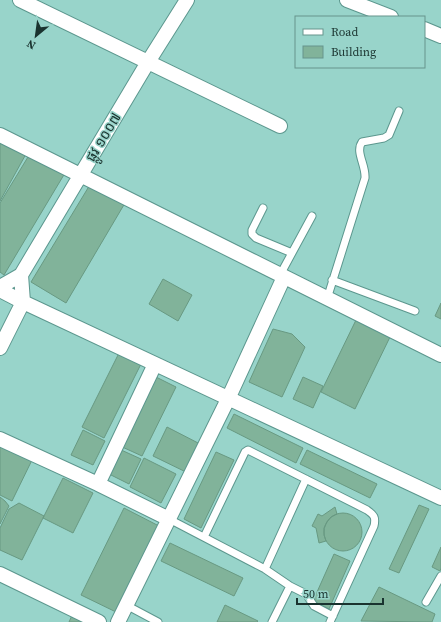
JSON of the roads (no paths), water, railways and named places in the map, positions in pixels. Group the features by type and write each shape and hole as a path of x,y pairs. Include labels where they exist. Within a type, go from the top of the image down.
{"street":[{"path":"20,0 280,126"},
{"name":"ផ្លូវ ១០០៧","path":"0,287 21,275 148,62 187,0"},
{"path":"347,0 388,16"},
{"path":"425,29 441,36"},
{"path":"0,135 441,355"},
{"path":"0,348 23,302 21,275"},
{"path":"118,622 228,399 282,276"},
{"path":"0,290 228,399 441,498"},
{"path":"98,484 155,364"},
{"path":"0,439 98,484 169,519"},
{"path":"0,574 99,622"}],"lane":[{"path":"327,299 365,178 366,170 359,152 359,146 362,142 384,138 389,135 399,112"},
{"path":"263,208 252,230 252,234 256,238 292,253"},
{"path":"282,276 292,253 312,216"},
{"path":"332,280 415,311"},
{"path":"169,519 265,569 290,586 306,594 314,606 331,619 376,520 374,515 367,510 248,450 245,452 204,537"},
{"path":"265,569 306,479"},
{"path":"426,602 441,576"},
{"path":"272,622 290,586"},
{"path":"126,606 158,622"}]}
